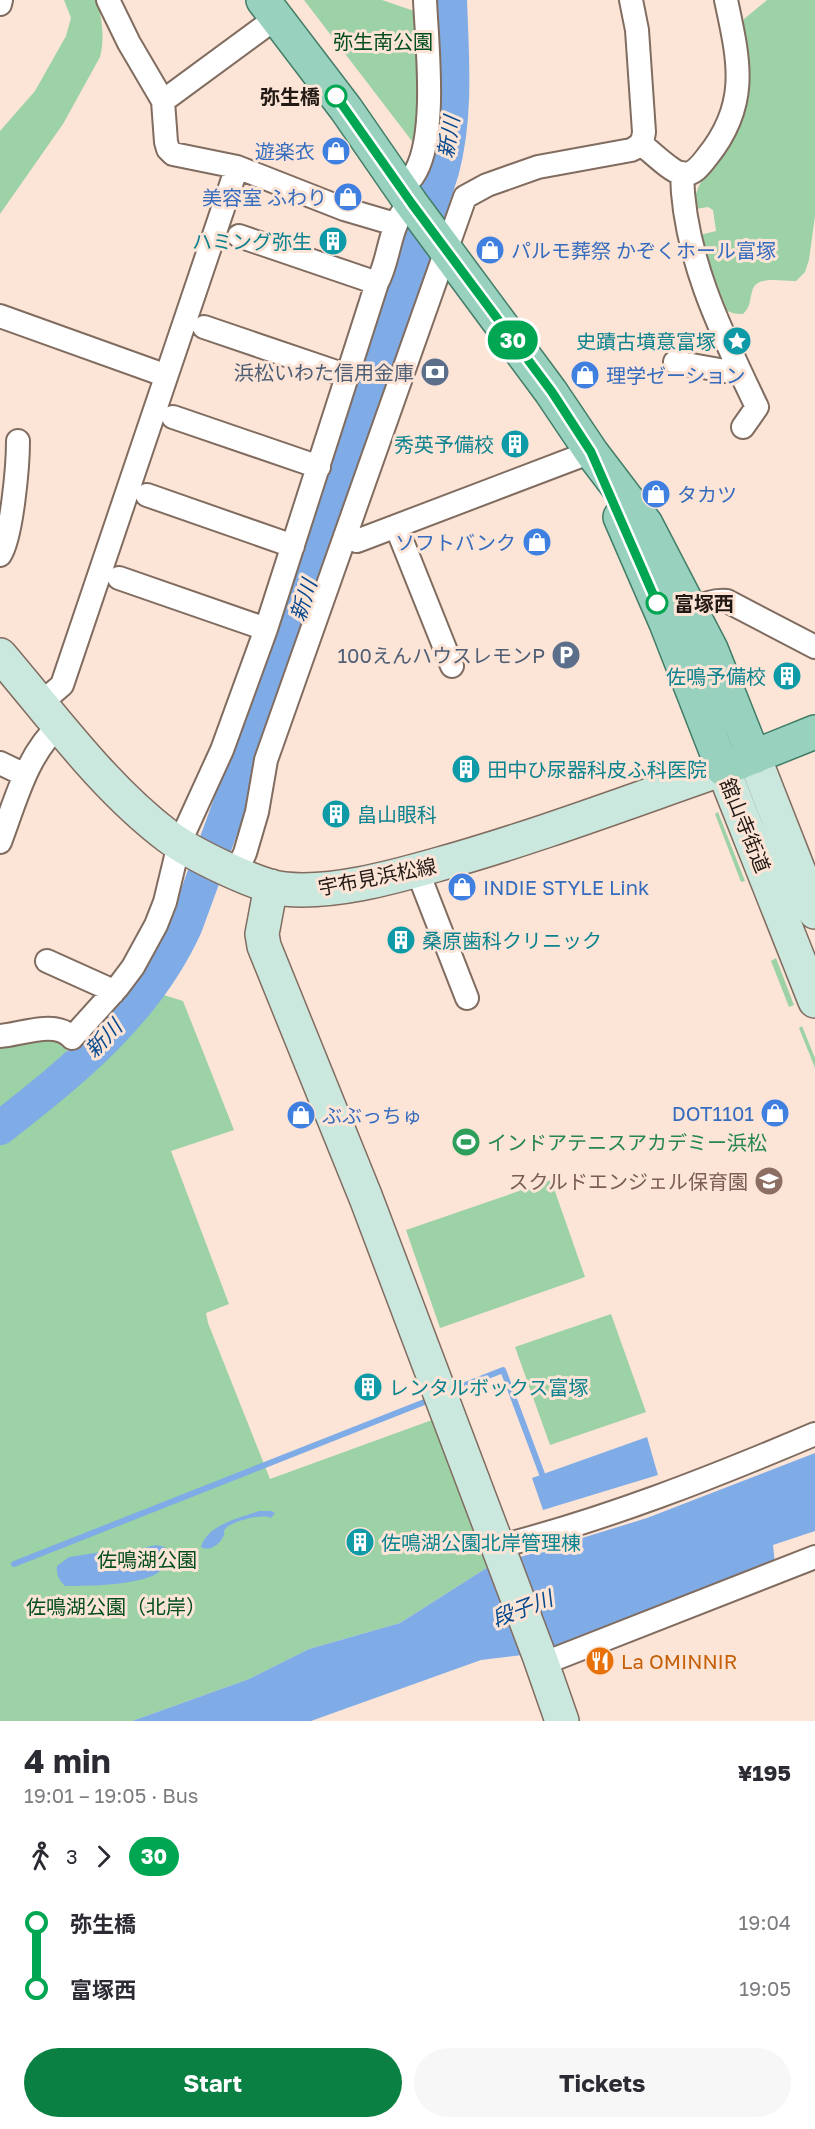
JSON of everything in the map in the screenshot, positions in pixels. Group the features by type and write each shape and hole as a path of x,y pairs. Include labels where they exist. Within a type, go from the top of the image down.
{"main road":[{"name":"舘山寺街道","path":"274,6 346,109 405,205 443,246 552,392 591,452 646,524 711,649 754,757"},
{"name":"舘山寺街道","path":"591,452 662,613 723,768"},
{"path":"723,768 815,732"}],"street":[{"path":"0,4 1,0"},
{"path":"108,0 129,43 163,101 166,142 173,154 237,168 345,209 405,205"},
{"path":"0,1036 49,1029 67,1032 72,1038 133,967 156,925 266,628 377,283 386,266 405,205 410,180 417,171 426,134 429,83 425,0"},
{"path":"232,870 245,853 257,812 266,760 443,246 462,202 469,194 487,185 538,167 631,150 641,144 644,132 637,30 631,0"},
{"path":"641,144 673,170 690,174 709,155 730,120 738,81 738,61 726,0"},
{"path":"163,101 274,6"},
{"path":"1,839 26,775 48,735 50,714 62,686 237,168"},
{"path":"682,173 686,210 701,278 714,316 757,407 743,427"},
{"path":"239,236 377,283"},
{"path":"0,316 156,372"},
{"path":"204,327 348,376"},
{"path":"675,362 725,371 737,366"},
{"path":"173,417 319,467"},
{"path":"0,555 5,543 13,499 18,467 18,441"},
{"path":"345,536 357,541 591,452"},
{"path":"147,495 293,546"},
{"path":"396,526 452,666"},
{"path":"119,578 266,628"},
{"path":"691,610 716,600 727,601 815,647"},
{"name":"宇布見浜松線","path":"0,655 115,788 147,819 184,847 271,886 301,890 374,881 417,870 488,850 723,768"},
{"name":"舘山寺街道","path":"754,757 815,911"},
{"path":"0,763 26,775"},
{"name":"舘山寺街道","path":"723,768 815,1001"},
{"path":"417,870 466,998"},
{"path":"271,886 262,934 264,946 366,1198 541,1661 561,1721"},
{"path":"784,923 815,911"},
{"path":"47,961 107,987 113,993"},
{"path":"499,1552 694,1484 815,1434"},
{"path":"541,1661 815,1557"}],"green space":[{"path":"64,0 97,0 102,28 100,57 63,124 0,214 0,131 35,91 66,36 71,18"},
{"name":"弥生南公園","path":"304,0 382,0 420,13 418,149"},
{"path":"767,0 815,0 815,216 809,260 805,272 796,281 770,280 758,283 754,286 747,309 743,314 739,314 725,310 717,301 700,235 716,231 713,210 708,207 696,209 693,207 701,182 716,160 744,19"},
{"path":"718,812 745,881 741,882 715,814"},
{"path":"776,958 794,1005 789,1007 771,961"},
{"name":"佐鳴湖公園","path":"164,995 183,1001 234,1130 171,1151 229,1304 206,1313 208,1323 270,1479 432,1420 488,1567 400,1623 309,1649 249,1679 132,1721 0,1721 0,1143 92,1074"},
{"path":"802,1026 815,1058 815,1068 799,1028"},
{"path":"49,1036 58,1041 75,1059 0,1113 0,1044"},
{"path":"551,1180 585,1277 440,1328 406,1230"},
{"path":"611,1314 646,1412 550,1445 515,1347"}],"water":[{"path":"647,1437 658,1475 543,1510 532,1478"},
{"name":"段子川","path":"815,1453 815,1531 773,1545 775,1564 563,1650 481,1660 311,1721 132,1721 249,1679 309,1649 400,1623 488,1567 647,1518"},
{"path":"259,1511 275,1513 271,1518 248,1518 230,1525 225,1529 219,1543 207,1549 201,1547 210,1533 225,1523"},
{"path":"156,1545 165,1547 165,1564 158,1573 148,1578 119,1584 65,1586 58,1575 57,1566 69,1557 108,1551 122,1553"}],"waterway":[{"name":"新川","path":"0,1128 81,1062 106,1038 151,985 186,925 291,637 442,171 452,108 450,0"},
{"path":"423,176 435,193"},
{"path":"455,1389 503,1370 542,1474"},
{"path":"14,1564 427,1401"}],"bus line":[{"name":"30","path":"336,96 400,188 574,425 591,452 657,603"}],"place":[{"name":"弥生橋","path":"336,96"},
{"name":"遊楽衣","path":"336,151"},
{"name":"美容室 ふわり","path":"348,197"},
{"name":"ハミング弥生","path":"333,241"},
{"name":"パルモ葬祭 かぞくホール富塚","path":"490,250"},
{"name":"史蹟古墳意富塚","path":"737,341"},
{"name":"浜松いわた信用金庫","path":"435,372"},
{"name":"理学ゼーション","path":"585,375"},
{"name":"秀英予備校","path":"515,444"},
{"name":"タカツ","path":"656,494"},
{"name":"ソフトバンク","path":"537,542"},
{"name":"富塚西","path":"657,603"},
{"name":"100えんハウスレモンP","path":"566,655"},
{"name":"佐鳴予備校","path":"787,676"},
{"name":"田中ひ尿器科皮ふ科医院","path":"466,769"},
{"name":"畠山眼科","path":"336,814"},
{"name":"INDIE STYLE Link","path":"462,887"},
{"name":"桑原歯科クリニック","path":"401,940"},
{"name":"DOT1101","path":"775,1113"},
{"name":"ぶぶっちゅ","path":"301,1115"},
{"name":"インドアテニスアカデミー浜松","path":"466,1142"},
{"name":"スクルドエンジェル保育園","path":"769,1181"},
{"name":"レンタルボックス富塚","path":"368,1387"},
{"name":"佐鳴湖公園北岸管理棟","path":"360,1542"},
{"name":"La OMINNIR","path":"600,1661"}],"park label":[{"name":"佐鳴湖公園（北岸）","path":"116,1606"}]}
